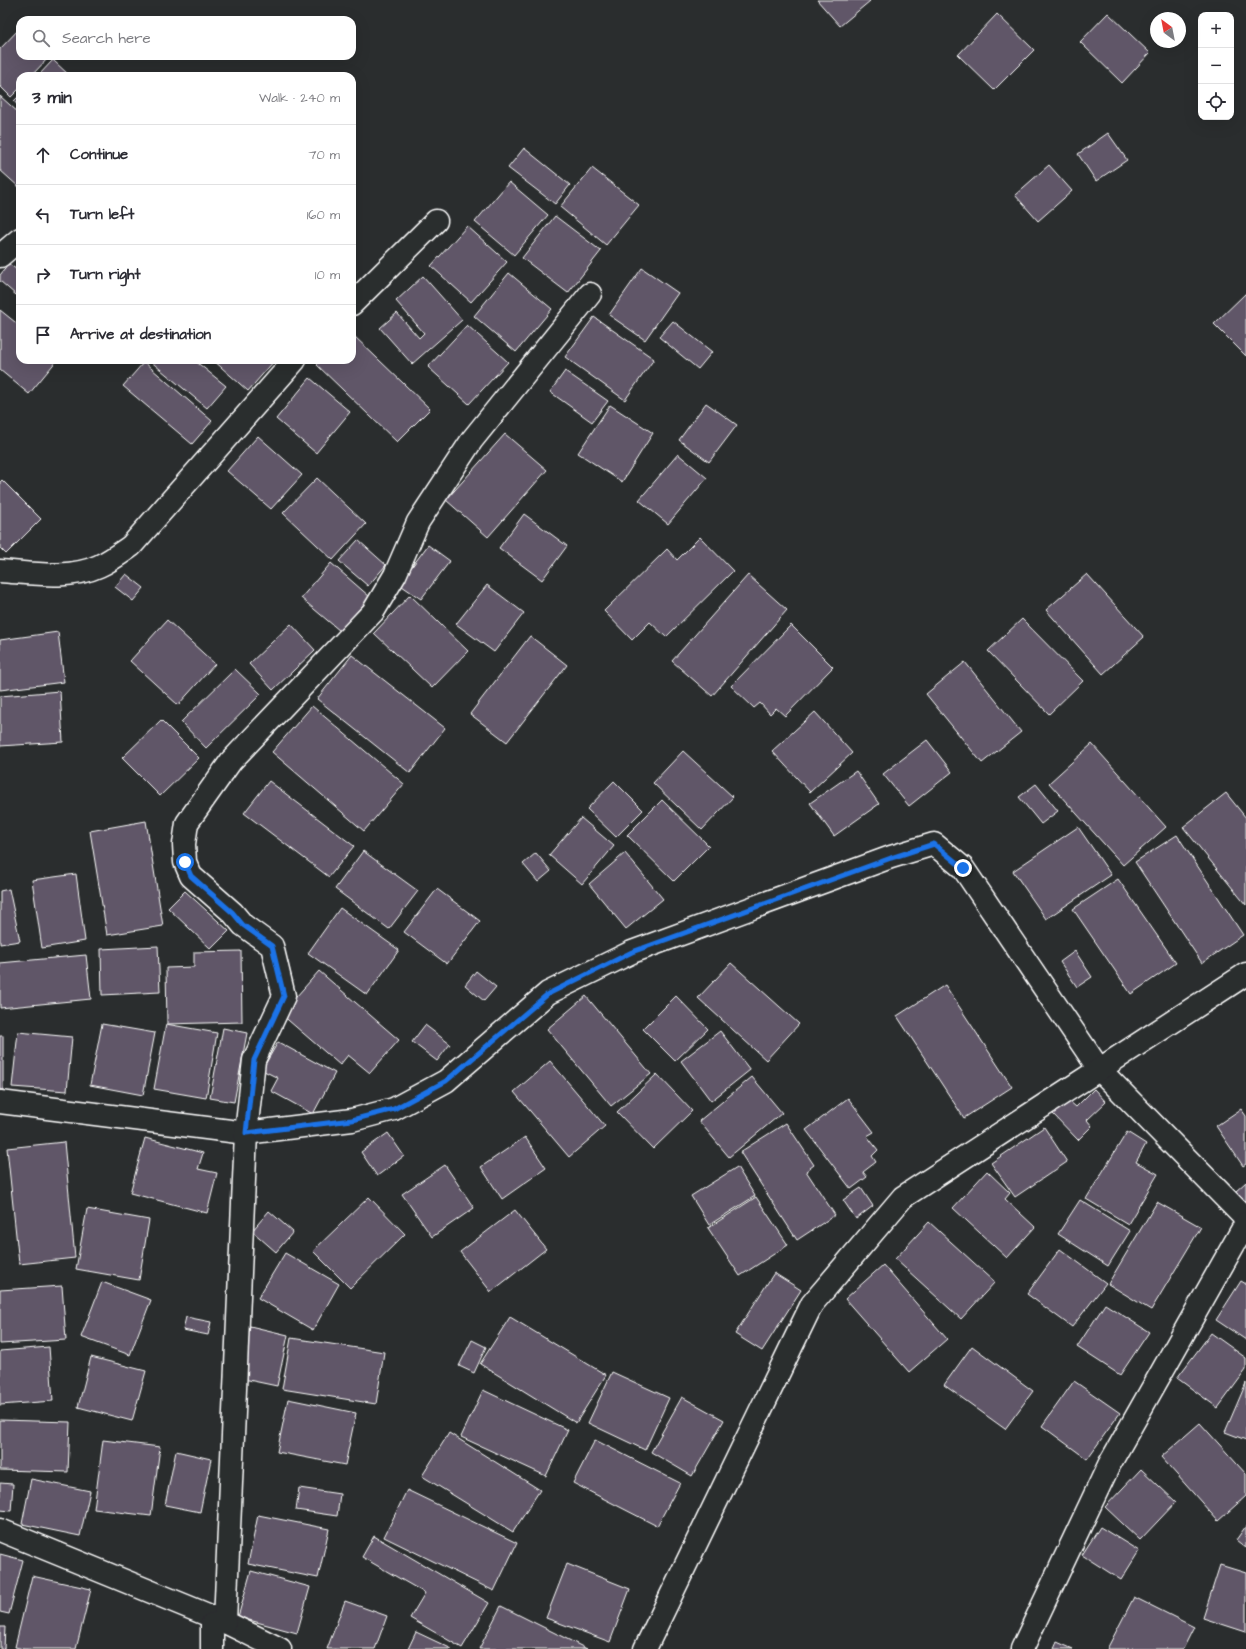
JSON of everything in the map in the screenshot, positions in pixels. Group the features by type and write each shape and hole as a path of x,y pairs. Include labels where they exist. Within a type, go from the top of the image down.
{"street":[{"path":"356,300 436,221"},
{"path":"0,256 16,242"},
{"path":"225,1622 246,1133 254,1060 284,996 272,946 243,925 233,913 191,876 185,862 184,844 187,823 231,761 373,612 395,575 418,522 472,440 590,294"},
{"path":"0,571 56,575 74,573 98,566 131,546 291,364"},
{"path":"0,1102 246,1133 352,1120 394,1109 446,1081 548,994 632,952 891,858 934,844 963,868 1099,1069 1246,1219"},
{"path":"646,1649 812,1304 903,1197 1246,974"},
{"path":"1022,1649 1109,1465 1246,1223"},
{"path":"0,1530 225,1622 280,1649"},
{"path":"212,1649 212,1624 225,1622"}],"building":[{"path":"817,0 869,0 870,1 840,26"},
{"path":"1108,13 1150,53 1122,83 1080,42"},
{"path":"997,14 1034,50 994,90 958,55"},
{"path":"16,32 16,60 46,60 35,72 16,72 16,92 11,97 0,86 0,49"},
{"path":"53,60 66,72 42,72"},
{"path":"0,96 16,110 16,184 0,170"},
{"path":"1108,133 1127,160 1096,181 1078,154"},
{"path":"524,148 570,185 555,204 508,168"},
{"path":"1049,165 1072,191 1038,221 1015,195"},
{"path":"592,168 639,205 606,245 560,207"},
{"path":"509,182 548,215 514,255 475,222"},
{"path":"555,216 601,251 568,293 522,258"},
{"path":"467,226 507,262 471,302 431,266"},
{"path":"9,264 16,269 16,295 0,281 0,275"},
{"path":"642,268 678,293 645,340 609,315"},
{"path":"509,273 552,309 516,352 474,316"},
{"path":"423,276 462,320 412,364 380,328 397,313 419,338 424,333 396,301"},
{"path":"1246,293 1246,356 1214,324"},
{"path":"0,310 16,323 16,364 54,364 29,394 0,370"},
{"path":"594,317 654,359 625,400 565,357"},
{"path":"673,321 712,352 698,369 659,337"},
{"path":"467,325 508,362 469,404 428,367"},
{"path":"356,338 430,409 397,442 317,365 356,364"},
{"path":"142,364 146,364 212,421 192,444 123,386"},
{"path":"154,364 199,364 226,386 207,408"},
{"path":"218,364 272,364 248,391"},
{"path":"565,371 608,401 592,422 550,392"},
{"path":"310,378 350,412 316,453 276,419"},
{"path":"706,403 737,425 709,462 679,440"},
{"path":"610,405 653,433 622,482 578,453"},
{"path":"505,434 547,470 488,537 446,500"},
{"path":"258,436 302,475 271,509 227,471"},
{"path":"678,454 707,478 668,524 639,500"},
{"path":"317,478 366,524 333,560 283,513"},
{"path":"2,480 41,519 6,554 0,548 0,482"},
{"path":"524,514 567,546 542,580 499,548"},
{"path":"700,537 733,571 666,637 650,622 632,640 604,611 667,549 677,560"},
{"path":"358,540 386,565 368,586 339,561"},
{"path":"428,545 450,561 421,599 399,584"},
{"path":"331,563 370,597 340,631 301,598"},
{"path":"126,574 144,588 133,601 115,587"},
{"path":"1087,574 1144,637 1103,674 1046,610"},
{"path":"748,575 787,610 712,696 672,661"},
{"path":"487,585 524,613 494,652 456,624"},
{"path":"410,595 468,651 432,688 374,633"},
{"path":"1022,619 1083,681 1049,714 988,651"},
{"path":"167,620 215,664 178,705 130,661"},
{"path":"291,624 315,650 273,690 249,664"},
{"path":"791,625 833,667 785,716 776,708 770,714 760,703 754,708 731,686"},
{"path":"58,632 64,682 0,690 0,640"},
{"path":"530,636 567,665 507,742 470,714"},
{"path":"352,655 445,728 410,773 317,699"},
{"path":"965,662 1021,732 982,763 926,694"},
{"path":"235,669 261,694 206,748 181,722"},
{"path":"60,691 63,742 0,746 0,696"},
{"path":"312,706 404,784 364,831 272,752"},
{"path":"815,712 852,753 810,792 772,751"},
{"path":"161,720 199,758 160,796 122,758"},
{"path":"927,740 952,772 909,806 883,774"},
{"path":"1092,744 1166,827 1123,865 1049,783"},
{"path":"683,751 733,797 702,830 653,783"},
{"path":"856,771 879,804 834,836 810,803"},
{"path":"269,781 354,846 329,877 244,813"},
{"path":"614,781 643,810 616,837 587,809"},
{"path":"1036,784 1058,811 1041,824 1019,797"},
{"path":"1226,793 1246,818 1246,905 1183,827"},
{"path":"662,800 709,846 674,881 627,835"},
{"path":"581,818 614,846 582,884 549,855"},
{"path":"146,821 163,926 107,935 90,831"},
{"path":"1078,827 1111,875 1046,919 1013,871"},
{"path":"1177,835 1243,935 1202,963 1135,862"},
{"path":"363,851 418,891 389,929 335,889"},
{"path":"536,853 551,871 538,882 523,864"},
{"path":"625,853 663,899 626,929 589,884"},
{"path":"76,874 85,941 42,948 32,880"},
{"path":"1118,879 1176,963 1131,994 1073,909"},
{"path":"9,889 20,941 0,944 0,891"},
{"path":"437,889 480,921 447,964 404,932"},
{"path":"185,891 229,931 211,949 168,908"},
{"path":"340,908 399,950 367,995 308,953"},
{"path":"158,946 160,992 102,995 101,949"},
{"path":"241,951 242,1022 167,1024 166,968 194,967 194,952"},
{"path":"1075,951 1092,977 1077,987 1060,962"},
{"path":"86,955 91,999 0,1008 0,963"},
{"path":"731,963 799,1024 766,1060 698,998"},
{"path":"319,971 399,1040 370,1073 348,1055 340,1065 281,1014"},
{"path":"476,971 496,987 484,1001 465,985"},
{"path":"945,985 1012,1087 964,1118 897,1016"},
{"path":"586,996 651,1074 611,1106 547,1029"},
{"path":"676,996 708,1029 675,1061 643,1029"},
{"path":"102,1024 155,1033 143,1095 90,1085"},
{"path":"166,1024 217,1033 206,1098 154,1089"},
{"path":"425,1025 450,1044 437,1061 412,1042"},
{"path":"223,1028 247,1033 234,1102 210,1098"},
{"path":"720,1031 750,1070 711,1101 681,1061"},
{"path":"18,1032 72,1037 67,1091 12,1087"},
{"path":"0,1036 3,1036 3,1090 0,1090"},
{"path":"278,1042 335,1073 313,1114 271,1091 278,1078 262,1070"},
{"path":"550,1061 605,1126 569,1157 514,1092"},
{"path":"657,1074 692,1111 653,1149 617,1112"},
{"path":"752,1077 782,1113 729,1157 699,1121"},
{"path":"1094,1089 1106,1102 1087,1120 1092,1126 1078,1140 1053,1114 1068,1100 1076,1107"},
{"path":"848,1098 874,1132 867,1136 878,1150 872,1156 876,1162 863,1172 867,1177 851,1189 806,1130"},
{"path":"1241,1109 1246,1116 1246,1164 1243,1166 1216,1126"},
{"path":"786,1123 814,1165 806,1171 835,1215 797,1240 740,1152"},
{"path":"1044,1127 1067,1162 1015,1197 991,1163"},
{"path":"1127,1132 1146,1144 1136,1162 1158,1174 1128,1224 1086,1199"},
{"path":"388,1133 404,1156 377,1176 361,1152"},
{"path":"525,1137 546,1168 502,1199 481,1167"},
{"path":"145,1138 203,1153 198,1169 217,1173 207,1213 130,1193"},
{"path":"64,1142 75,1258 19,1264 7,1148"},
{"path":"445,1165 474,1208 432,1237 402,1194"},
{"path":"737,1167 755,1196 709,1225 691,1196"},
{"path":"987,1171 1010,1193 1005,1199 1035,1227 1007,1258 953,1208"},
{"path":"1246,1182 1246,1204 1235,1192"},
{"path":"861,1188 873,1206 856,1219 843,1200"},
{"path":"369,1197 405,1234 350,1288 313,1251"},
{"path":"756,1197 788,1245 740,1276 708,1228"},
{"path":"1080,1200 1130,1231 1108,1266 1058,1234"},
{"path":"1157,1202 1201,1227 1151,1310 1108,1284"},
{"path":"87,1209 149,1220 139,1280 76,1269"},
{"path":"515,1210 546,1249 491,1292 460,1252"},
{"path":"269,1211 293,1232 276,1252 252,1231"},
{"path":"929,1222 995,1282 961,1319 895,1259"},
{"path":"1060,1249 1106,1283 1072,1327 1027,1294"},
{"path":"285,1253 339,1284 313,1330 258,1298"},
{"path":"883,1265 947,1339 909,1372 845,1299"},
{"path":"774,1273 801,1290 762,1351 735,1334"},
{"path":"1241,1281 1246,1284 1246,1340 1216,1320"},
{"path":"102,1282 151,1300 130,1355 81,1337"},
{"path":"62,1286 66,1340 0,1344 0,1290"},
{"path":"1105,1304 1149,1332 1120,1375 1077,1347"},
{"path":"186,1317 211,1322 208,1335 183,1330"},
{"path":"510,1317 606,1375 576,1423 480,1364"},
{"path":"250,1326 288,1335 277,1386 239,1378"},
{"path":"1211,1333 1246,1358 1246,1370 1218,1408 1177,1378"},
{"path":"291,1338 384,1352 376,1404 282,1389"},
{"path":"472,1340 486,1347 474,1373 459,1366"},
{"path":"972,1346 1033,1391 1005,1429 944,1385"},
{"path":"49,1347 53,1401 0,1405 0,1351"},
{"path":"91,1357 146,1371 132,1421 78,1407"},
{"path":"612,1372 669,1398 645,1450 588,1423"},
{"path":"1074,1381 1120,1413 1087,1459 1042,1426"},
{"path":"1246,1383 1246,1440 1225,1432"},
{"path":"483,1390 568,1430 546,1476 461,1437"},
{"path":"682,1397 724,1420 692,1476 651,1452"},
{"path":"288,1399 356,1413 345,1465 277,1452"},
{"path":"0,1420 70,1422 68,1472 0,1470"},
{"path":"1200,1423 1246,1474 1246,1496 1218,1521 1161,1457"},
{"path":"449,1433 540,1490 513,1532 422,1476"},
{"path":"103,1440 160,1447 151,1516 94,1509"},
{"path":"595,1440 680,1483 657,1526 573,1483"},
{"path":"176,1451 211,1459 200,1512 165,1505"},
{"path":"1141,1469 1176,1502 1140,1540 1105,1507"},
{"path":"31,1479 90,1491 80,1536 22,1524"},
{"path":"0,1483 13,1484 11,1511 0,1510"},
{"path":"299,1488 340,1494 337,1516 296,1510"},
{"path":"407,1490 517,1543 494,1591 384,1537"},
{"path":"258,1515 329,1529 318,1578 248,1564"},
{"path":"1246,1526 1246,1548 1236,1540"},
{"path":"1100,1527 1139,1551 1121,1580 1082,1555"},
{"path":"374,1536 489,1603 462,1648 410,1618 425,1593 362,1557"},
{"path":"0,1554 23,1560 9,1614 0,1612"},
{"path":"567,1564 630,1589 610,1642 546,1618"},
{"path":"1220,1565 1246,1573 1246,1632 1203,1618"},
{"path":"251,1571 310,1587 297,1633 238,1617"},
{"path":"32,1576 91,1589 76,1649 24,1649 15,1647"},
{"path":"1134,1597 1194,1627 1183,1649 1107,1649"},
{"path":"345,1601 387,1616 375,1649 327,1649"},
{"path":"501,1606 587,1649 479,1649"},
{"path":"0,1627 5,1627 4,1649 0,1649"},
{"path":"416,1632 452,1649 408,1649"},
{"path":"1057,1642 1073,1649 1054,1649"}],"route":[{"path":"185,862 191,876 233,913 243,925 272,946 284,996 254,1060 246,1133 352,1120 394,1109 446,1081 548,994 632,952 891,858 934,844 963,868"}]}
